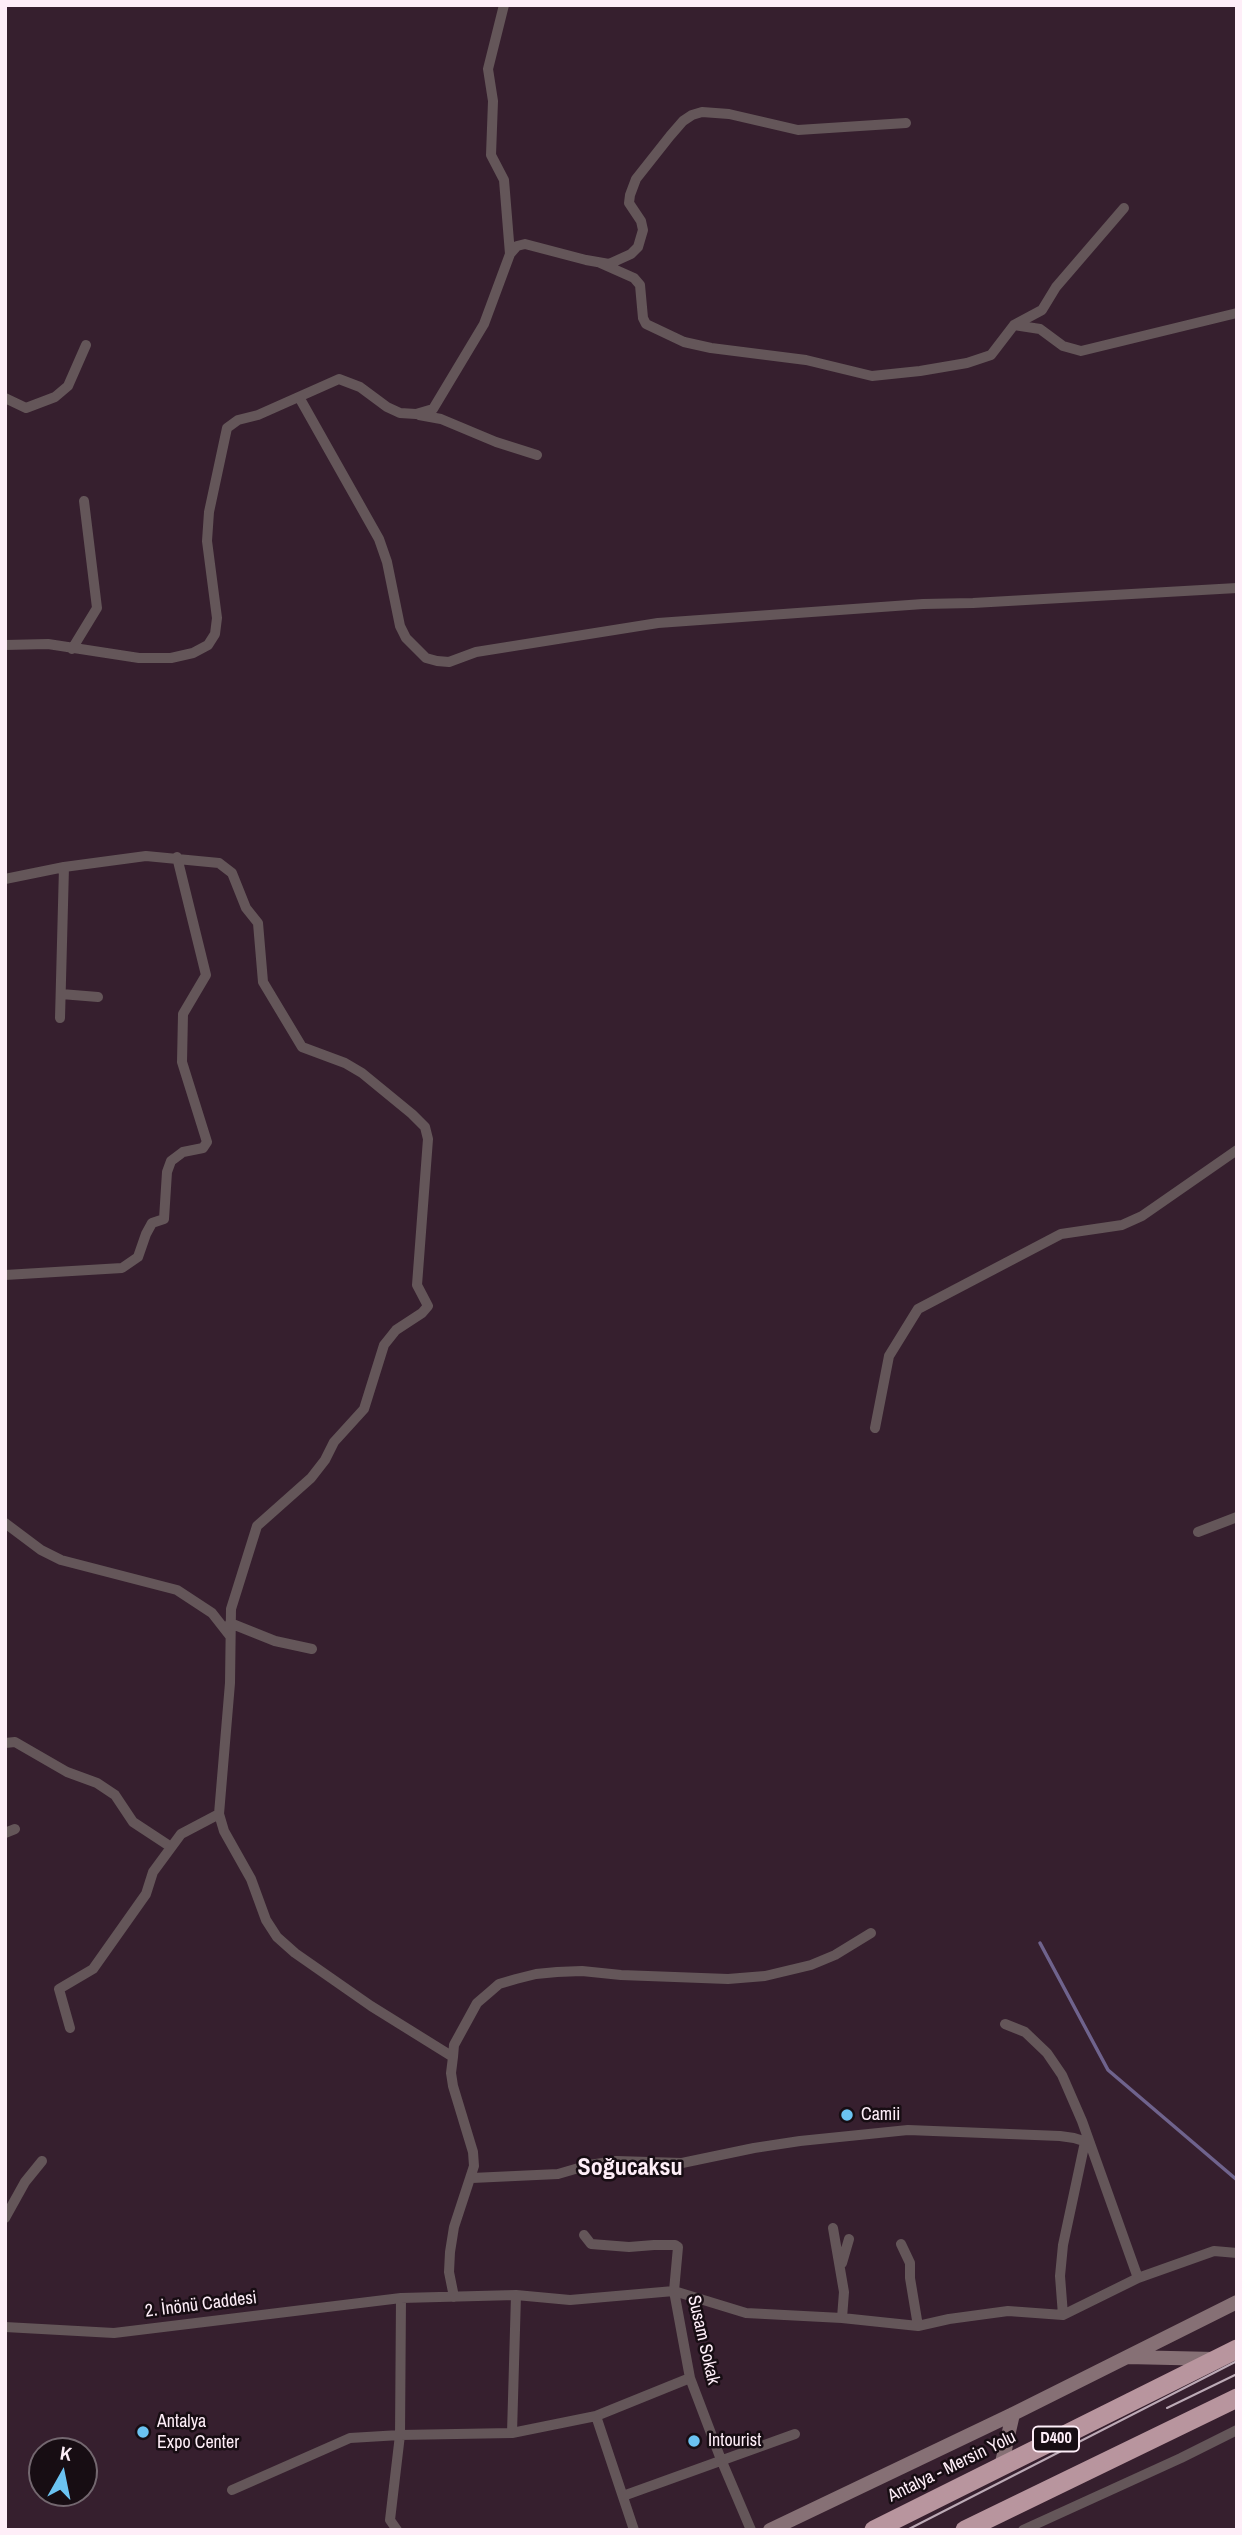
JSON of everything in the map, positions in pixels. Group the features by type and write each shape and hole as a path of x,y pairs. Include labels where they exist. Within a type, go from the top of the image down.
{"highway":[{"name":"Antalya - Mersin Yolu","path":"874,2530 1237,2349"},
{"name":"D400","path":"965,2530 1237,2398"},
{"path":"987,2530 1007,2509"}],"street":[{"path":"416,414 433,409 472,348 505,272 510,254 504,180 491,155 494,101 488,69 504,5"},
{"path":"510,254 517,246 525,244 609,264 631,254 638,247 643,230 641,220 629,202 636,179 676,128 692,115 729,114 798,130 906,123"},
{"path":"598,262 634,278 640,285 646,324 670,337 711,348 806,360 873,376 920,371 992,355 1014,325 1042,310 1056,286 1124,208"},
{"path":"1014,325 1040,329 1063,346 1081,351 1237,313"},
{"path":"5,398 26,408 55,397 68,386 86,345"},
{"path":"5,645 48,644 139,658 171,659 194,653 208,645 215,634 217,618 207,541 209,512 227,428 238,420 258,415 339,379 360,387 387,408 400,413 441,419 496,442 537,455"},
{"path":"299,397 379,539 387,562 400,626 406,638 426,658 437,661 449,662 476,652 658,623 923,604 1237,587"},
{"path":"72,649 97,608 84,501"},
{"path":"5,879 64,867 146,856 219,863 232,873 246,908 258,923 263,982 302,1047 345,1063 362,1073 425,1127 428,1139 417,1284 428,1306 396,1330 384,1345 363,1409 334,1442 311,1478 257,1525 234,1596 230,1623 230,1683 219,1814 224,1831 251,1879 266,1920 277,1937 295,1953 371,2006 453,2057"},
{"path":"5,1275 122,1268 138,1257 152,1223 164,1219 167,1172 171,1161 183,1152 203,1148 208,1142 182,1062 183,1014 206,975 177,857"},
{"path":"60,1018 64,867"},
{"path":"61,994 98,997"},
{"path":"875,1428 889,1356 918,1308 1061,1234 1122,1226 1142,1216 1237,1150"},
{"path":"1198,1532 1237,1517"},
{"path":"5,1523 41,1550 61,1560 177,1590 212,1613 230,1636"},
{"path":"230,1623 275,1641 312,1649"},
{"path":"5,1743 15,1742 67,1772 97,1783 115,1795 133,1822 171,1847"},
{"path":"70,2028 59,1989 93,1969 146,1894 153,1872 181,1834 219,1814"},
{"path":"454,2297 449,2272 450,2252 454,2227 474,2166 473,2152 453,2085 453,2057 454,2045 477,2003 499,1984 536,1974 582,1971 677,1978 728,1979 765,1976 811,1965 835,1955 871,1933"},
{"path":"1005,2024 1025,2032 1047,2053 1062,2075 1138,2278"},
{"path":"472,2178 558,2174 616,2161 682,2163 788,2143 908,2130 1060,2136 1087,2142"},
{"path":"1063,2315 1060,2276 1063,2245 1087,2142"},
{"path":"5,2218 42,2161"},
{"path":"833,2228 841,2269 844,2304 842,2318"},
{"name":"Susam Sokak","path":"584,2235 591,2244 678,2247 674,2291 690,2378 751,2530"},
{"path":"841,2269 849,2239"},
{"path":"901,2244 910,2263 918,2326"},
{"path":"674,2291 746,2313 842,2318 918,2326 1008,2311 1063,2315 1138,2278 1214,2251 1237,2253"},
{"name":"2. İnönü Caddesi","path":"5,2327 114,2333 401,2298 516,2295 570,2300 674,2291"},
{"path":"512,2433 516,2295"},
{"path":"397,2530 390,2520 400,2435 401,2298"},
{"path":"771,2530 1013,2414 1237,2302"},
{"path":"1125,2357 1217,2359"},
{"path":"232,2490 350,2438 512,2433 596,2416 690,2378"},
{"path":"1001,2467 1013,2414"},
{"path":"596,2416 634,2530"},
{"path":"1023,2530 1037,2528 1237,2430"},
{"path":"622,2496 795,2434"}],"waterway":[{"path":"1040,1943 1108,2070 1237,2180"}],"tram line":[{"path":"907,2530 1237,2361"},
{"path":"1167,2408 1237,2374"}],"place":[{"name":"Camii","path":"847,2115"},
{"name":"Antalya Expo Center","path":"143,2432"},
{"name":"Intourist","path":"694,2441"}],"district":[{"name":"Soğucaksu","path":"630,2169"}]}
